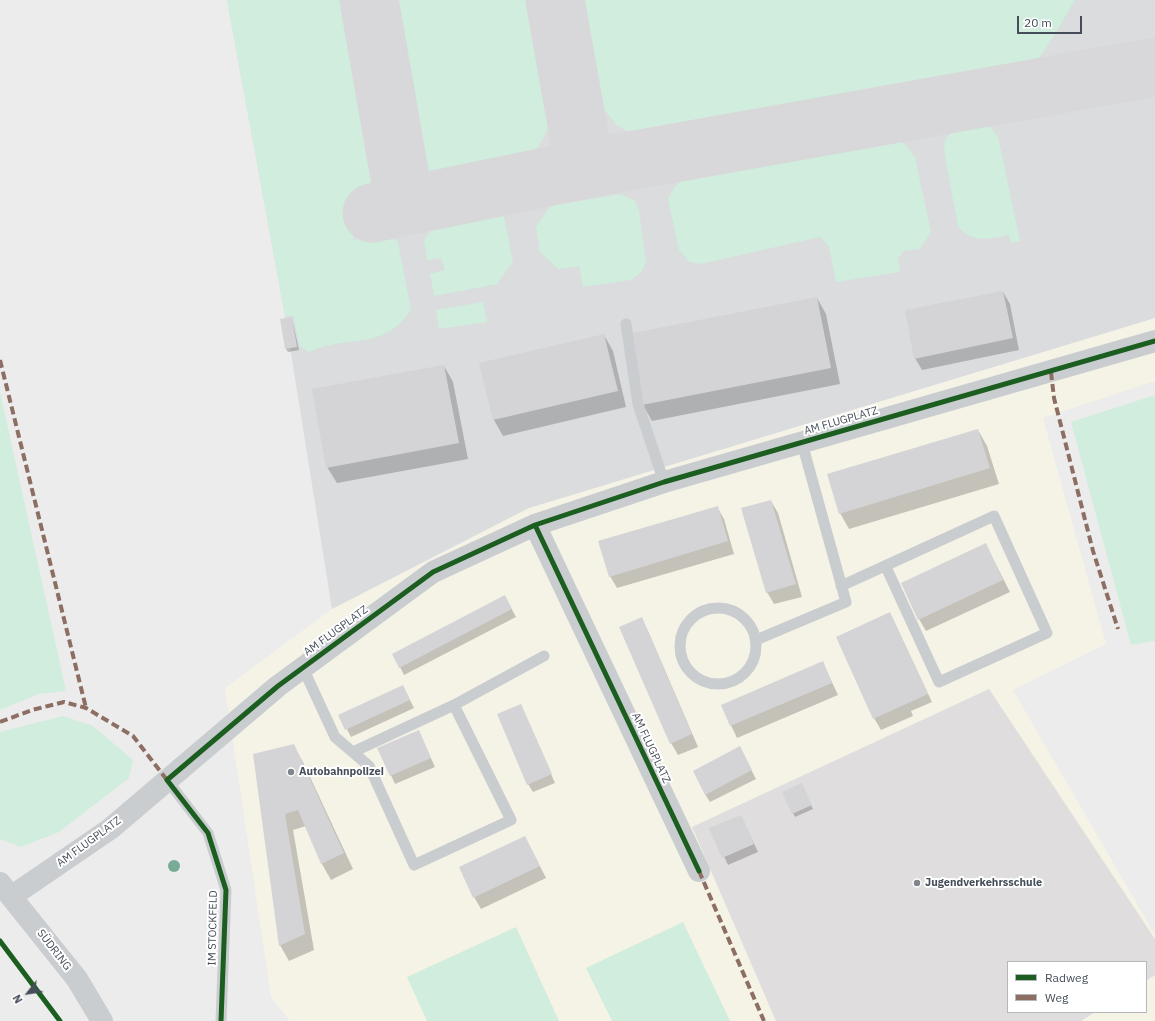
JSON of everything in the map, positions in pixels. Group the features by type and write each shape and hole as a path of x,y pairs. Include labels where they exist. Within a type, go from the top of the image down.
{"street":[{"name":"AM FLUGPLATZ","path":"6,890 110,829 278,686 433,572 534,525 664,482 1155,341"},
{"name":"AM FLUGPLATZ","path":"534,525 699,871"},
{"name":"SÜDRING","path":"6,890 77,979 102,1021"}],"lane":[{"path":"626,324 638,404 664,482"},
{"path":"756,640 846,602 802,443"},
{"path":"841,586 886,567 994,516 1047,633 939,682 886,567"},
{"path":"711,607 723,607 735,611 745,618 752,628 756,640 756,653 752,665 743,675 726,683 719,684 706,682 695,677 686,667 680,655 679,642 682,630 690,619 700,611 711,607"},
{"path":"353,752 454,705 544,656"},
{"path":"303,668 335,737 369,766 414,865 511,820 454,705"},
{"name":"IM STOCKFELD","path":"167,780 208,833 226,890 221,1021"}],"shaded area":[{"path":"227,0 1155,0 1155,318 529,508 332,609 285,316"},
{"path":"1155,318 1155,381 1043,418 1106,644 1013,690 1155,935 1155,1021 290,1021 271,997 225,688 332,609 404,565 529,508"},
{"name":"Jugendverkehrsschule","path":"989,689 1155,939 1155,975 1147,980 1147,961 1007,961 1007,1013 1093,1013 1081,1021 776,1021 692,827"}],"green space":[{"path":"227,0 363,0 399,202 348,212 354,240 389,233 398,242 411,310 400,323 389,332 377,337 323,347 309,352 300,346 293,316 285,316"},
{"path":"376,0 542,0 554,77 556,108 543,139 525,168 493,183 410,200"},
{"path":"567,0 1075,0 1052,39 1028,75 1000,84 661,148 616,125 586,85"},
{"path":"980,126 990,127 998,136 1020,241 1011,243 1009,235 988,239 975,238 963,232 958,226 944,151 945,140 952,131"},
{"path":"891,137 906,145 915,157 931,232 920,249 904,251 898,259 900,272 836,282 829,247 820,237 701,264 689,262 679,250 668,199 674,188 685,177"},
{"path":"620,194 635,201 639,210 646,262 641,273 631,280 583,287 579,266 558,269 540,252 536,227 550,206"},
{"path":"503,212 513,262 497,284 434,296 430,274 445,270 441,258 427,260 424,240 435,224"},
{"path":"483,302 487,322 439,329 436,310"},
{"path":"0,392 66,691 39,694 0,710"},
{"path":"1155,395 1155,641 1131,645 1071,422"},
{"path":"63,716 93,726 133,760 129,778 59,832 21,847 0,839 0,732"},
{"path":"683,922 730,1021 612,1021 586,968"},
{"path":"516,927 559,1021 427,1021 407,977"}],"building":[{"path":"1003,291 1013,338 914,359 905,310"},
{"path":"817,297 831,368 642,405 628,334"},
{"path":"292,317 297,347 285,349 280,319"},
{"path":"604,334 618,391 493,420 479,363"},
{"path":"444,365 459,443 326,468 312,389"},
{"path":"978,429 990,468 839,514 827,474"},
{"path":"771,500 796,584 766,593 741,508"},
{"path":"718,506 728,541 609,577 598,541"},
{"path":"986,543 1003,580 918,620 901,583"},
{"path":"505,595 512,609 399,668 392,654"},
{"path":"890,612 928,694 873,719 836,637"},
{"path":"642,617 692,734 670,744 619,627"},
{"path":"823,661 832,683 730,726 721,705"},
{"path":"403,685 410,700 345,730 338,715"},
{"path":"521,704 552,774 527,785 497,714"},
{"path":"419,730 431,758 390,776 377,748"},
{"path":"294,744 344,853 321,864 298,810 285,814 305,934 279,946 253,754"},
{"path":"740,746 752,770 705,795 693,771"},
{"path":"802,783 812,805 792,814 782,792"},
{"path":"741,815 754,844 722,858 709,828"},
{"path":"525,836 540,866 473,898 459,867"}],"taxiway":[{"path":"369,0 405,206"},
{"path":"555,0 585,169"},
{"path":"372,213 585,169 1155,67"}],"marked path":[{"path":"0,360 86,708"},
{"path":"1051,372 1054,398 1093,551 1118,629"},
{"path":"0,722 32,710 64,702 86,708 133,736 167,780"},
{"path":"699,871 764,1021"}],"cycle path":[{"path":"221,1021 226,890 208,833 167,780 278,686 433,572 535,525 664,482 1155,341"},
{"path":"535,525 699,871"},
{"path":"0,941 60,1021"}],"place":[{"name":"Autobahnpolizei","path":"291,772"},
{"name":"Jugendverkehrsschule","path":"917,883"}]}
